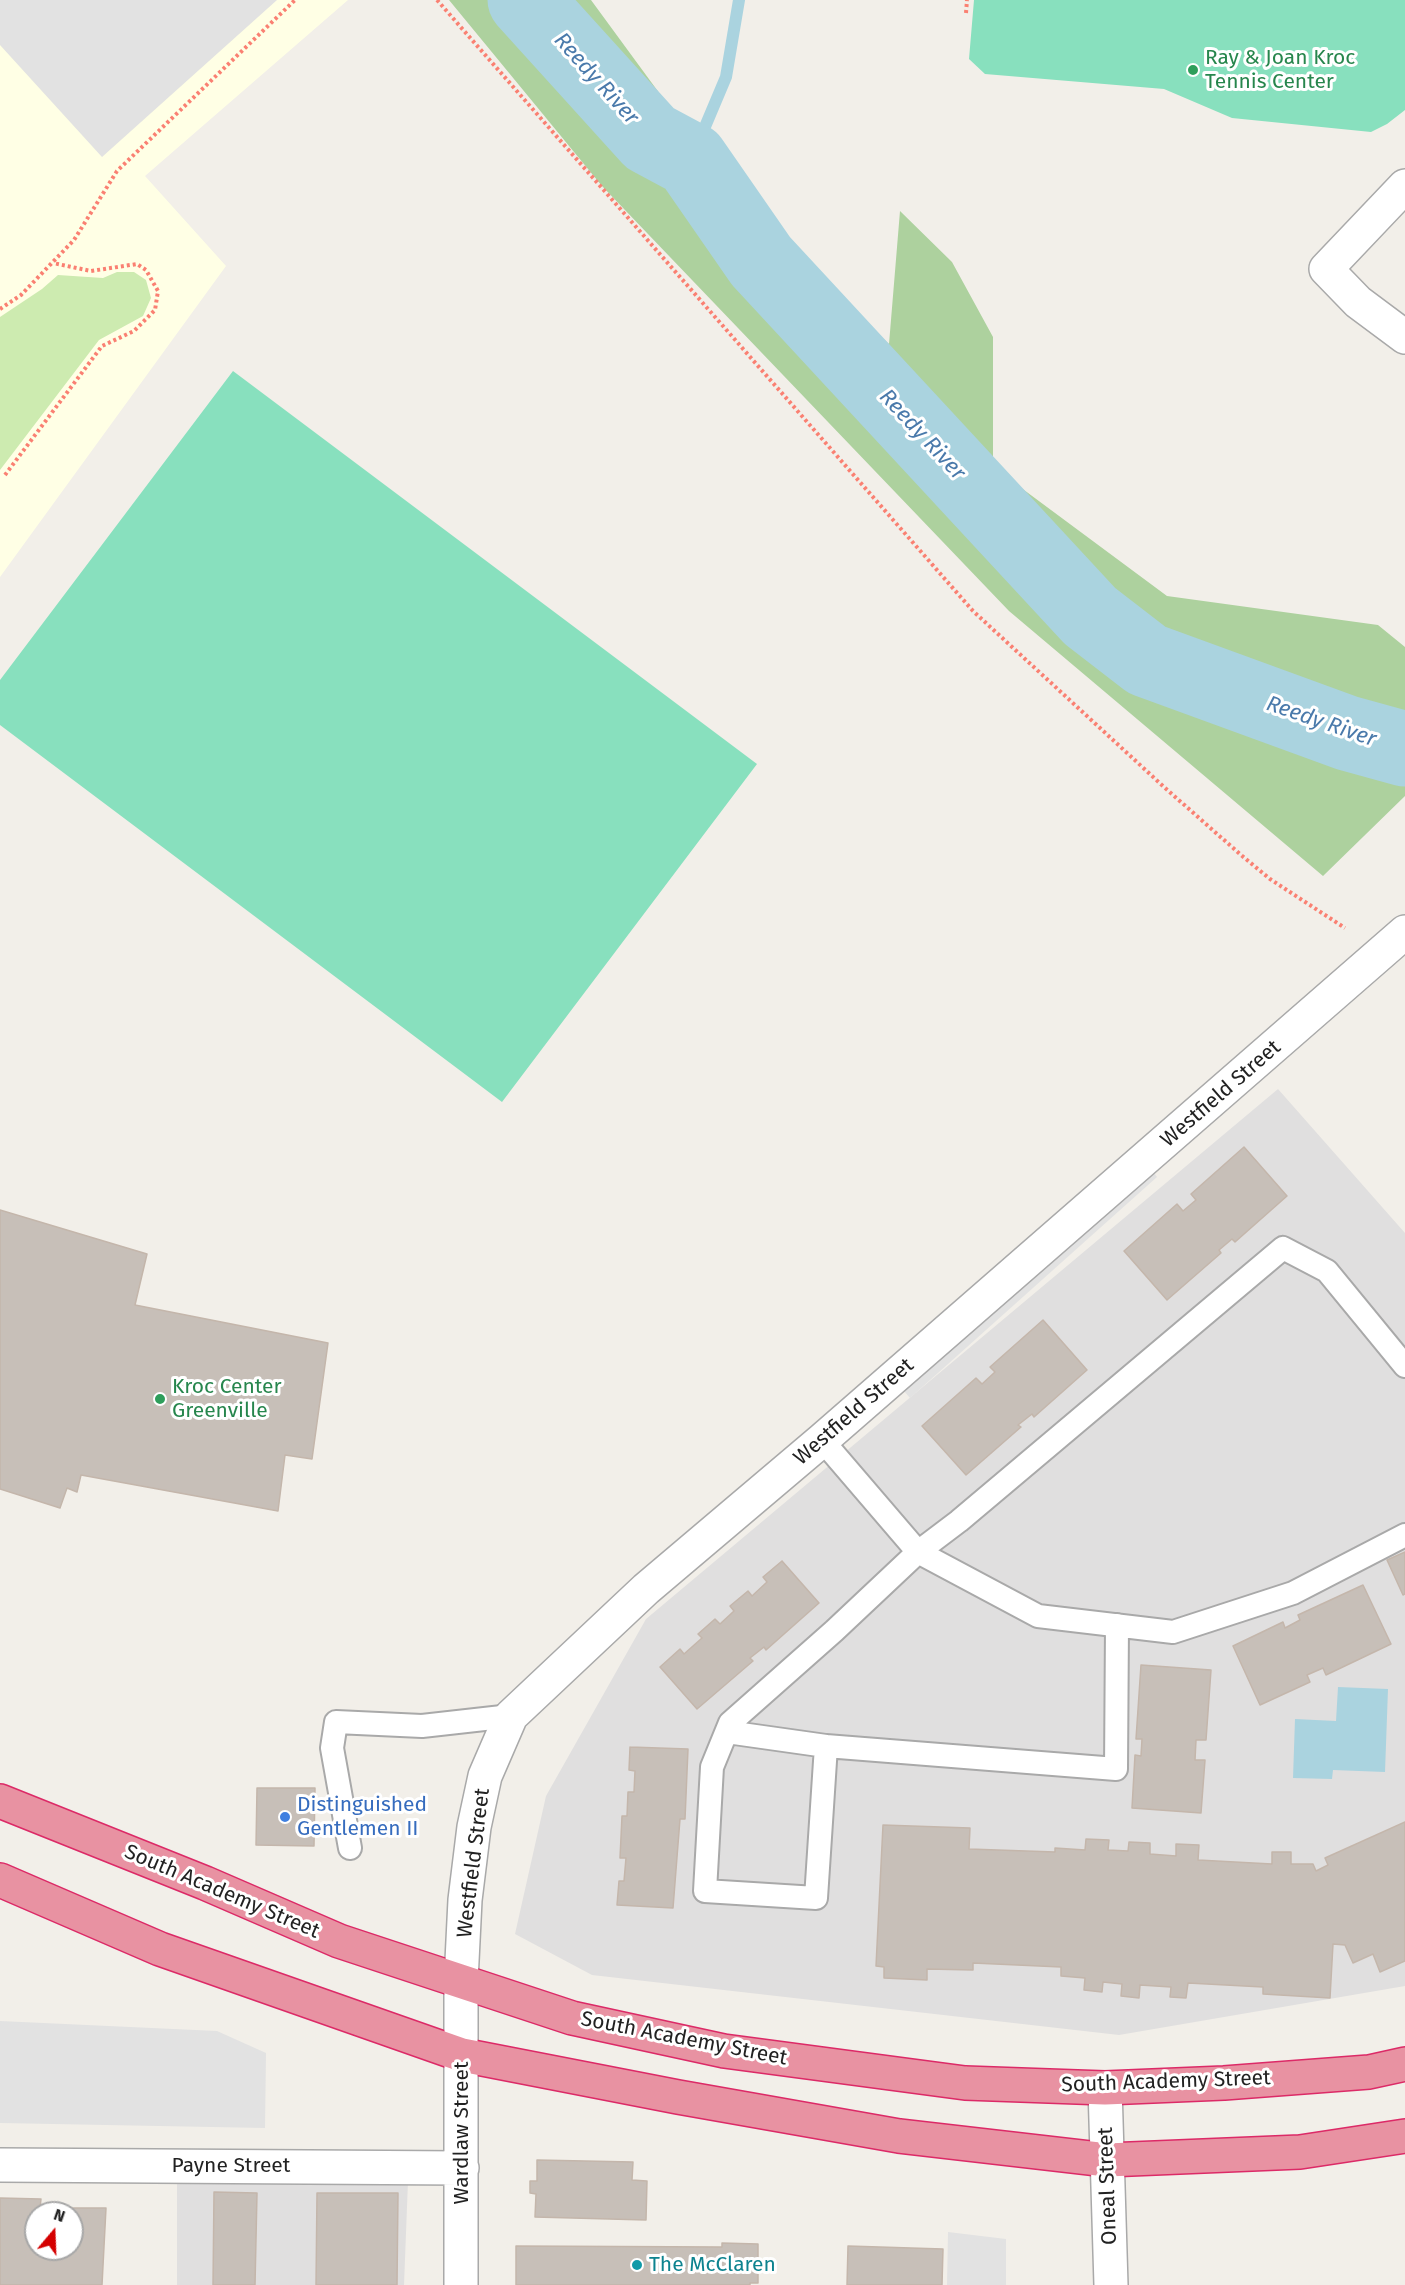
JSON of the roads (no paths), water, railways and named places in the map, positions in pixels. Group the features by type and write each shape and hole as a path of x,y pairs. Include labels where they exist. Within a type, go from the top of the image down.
{"highway":[{"name":"South Academy Street","path":"0,1801 205,1883 339,1941 572,2018 724,2051 965,2083 1105,2088 1224,2083 1358,2073 1405,2064"},
{"path":"0,1880 160,1949 462,2055 678,2097 899,2136 1107,2160 1300,2152 1405,2136"}],"street":[{"path":"1405,186 1326,269 1358,302 1405,337"},
{"name":"Westfield Street","path":"461,1981 465,1900 474,1827 485,1776 511,1716 646,1589 822,1440 1405,932"},
{"name":"Wardlaw Street","path":"460,2285 461,1981"},
{"name":"Oneal Street","path":"1105,2088 1111,2285"},
{"name":"Payne Street","path":"0,2165 462,2168"}],"lane":[{"path":"826,1746 816,1898 705,1891 712,1767 730,1723 834,1631 918,1552 959,1521 1283,1248 1327,1271 1405,1366"},
{"path":"822,1440 918,1552 1038,1616 1173,1632 1293,1593 1405,1535"},
{"path":"727,1732 826,1746 1116,1769 1117,1625"},
{"path":"350,1848 332,1748 336,1722 423,1726 511,1716"}],"water":[{"path":"1338,1687 1388,1689 1385,1772 1333,1770 1332,1779 1293,1778 1295,1719 1336,1721"}],"waterway":[{"name":"Reedy River","path":"525,0 650,138 691,160 761,261 1090,616 1147,660 1347,733 1405,749"},
{"path":"691,160 726,77 739,0"}],"place":[{"name":"Ray & Joan Kroc Tennis Center","path":"1193,70"},
{"name":"Kroc Center Greenville","path":"160,1399"},
{"name":"Distinguished Gentlemen II","path":"285,1817"},
{"name":"The McClaren","path":"637,2265"}]}
